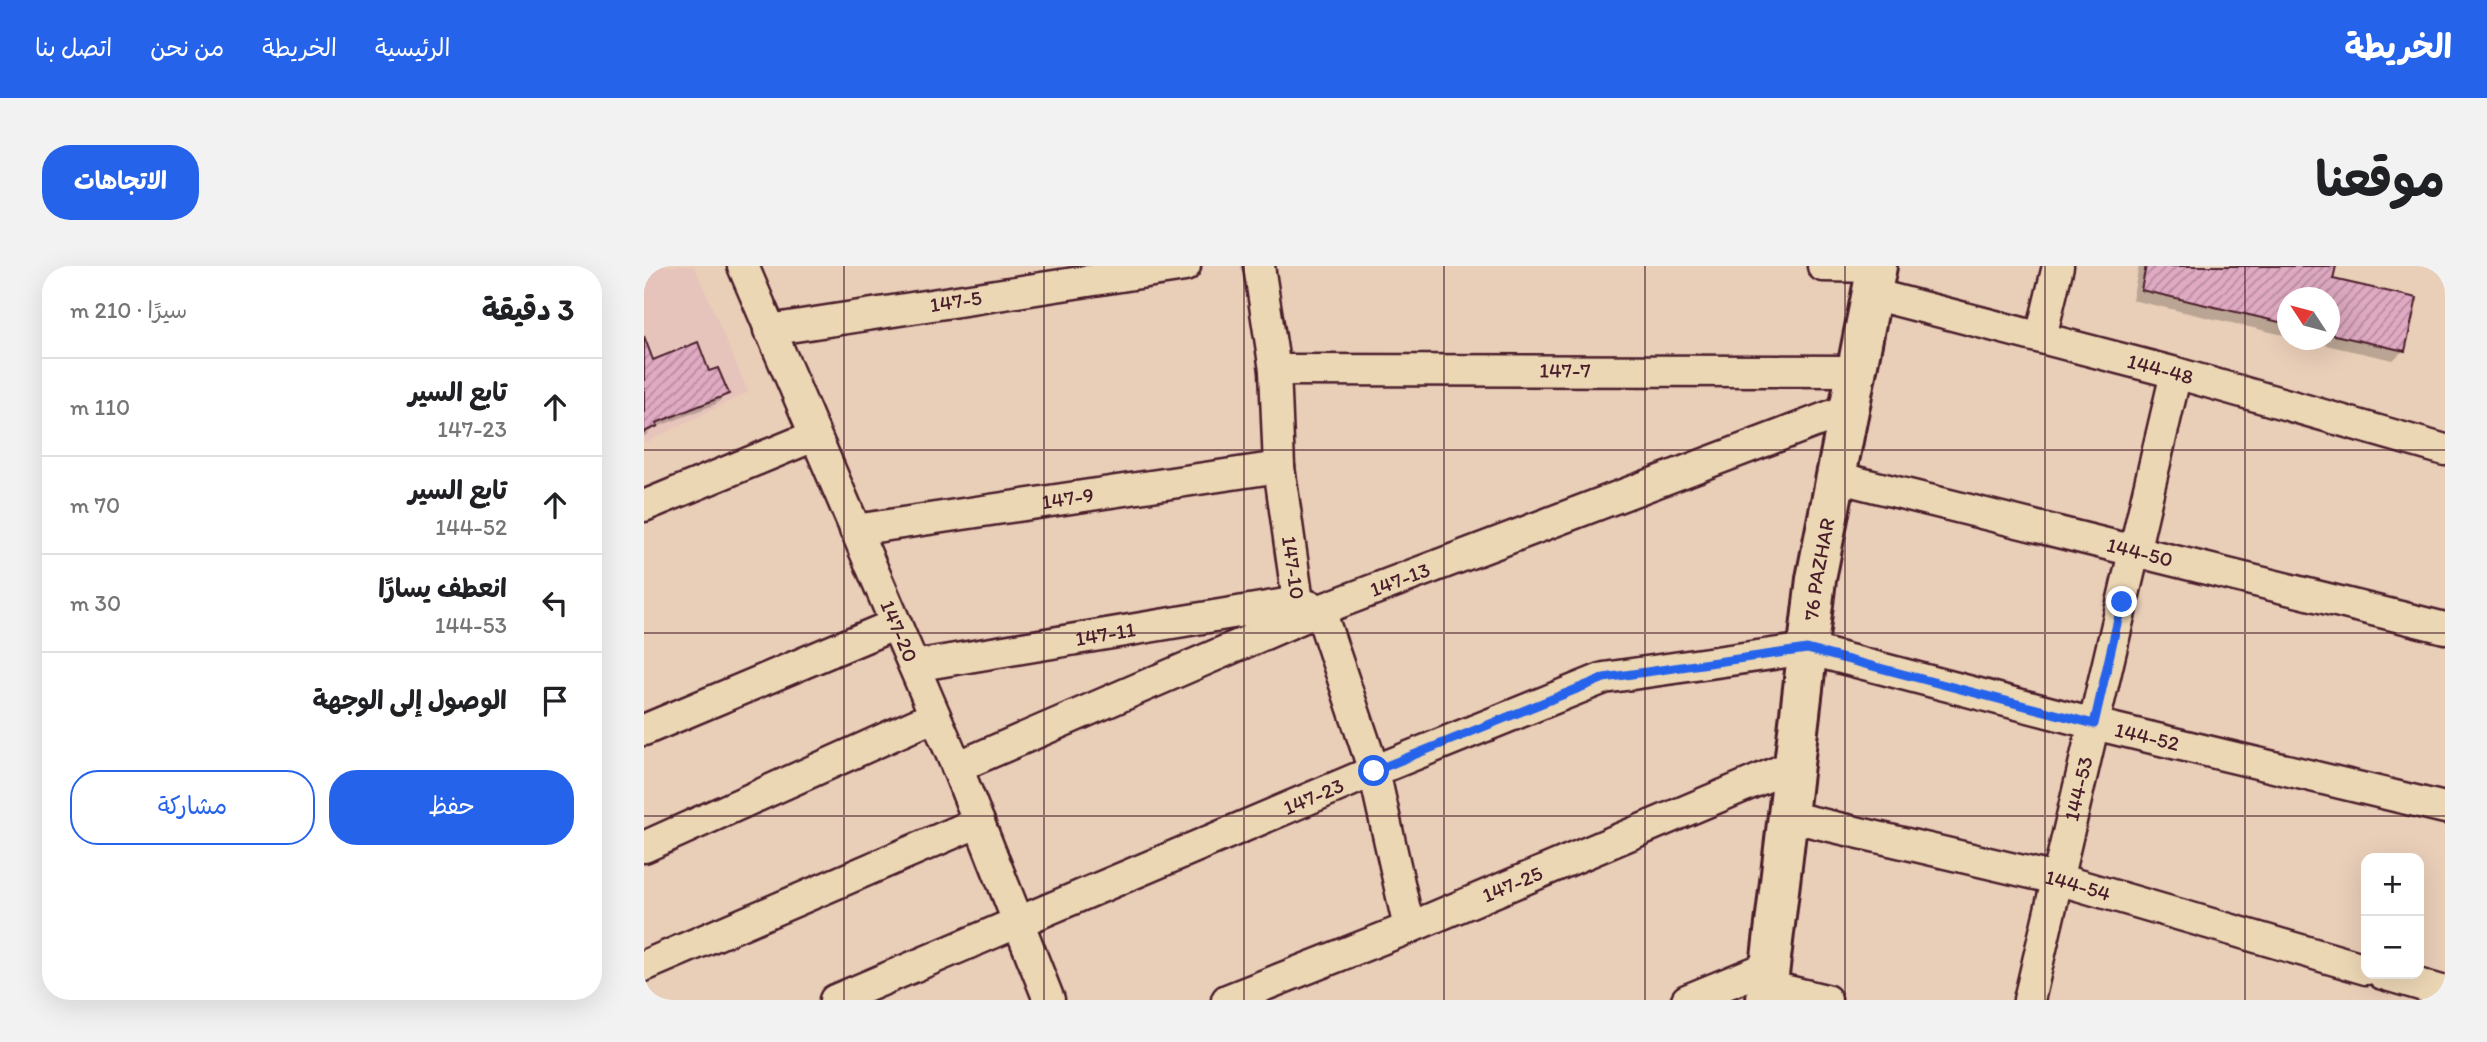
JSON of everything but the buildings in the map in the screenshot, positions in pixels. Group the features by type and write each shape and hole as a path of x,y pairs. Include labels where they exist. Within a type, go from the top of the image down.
{"street":[{"name":"147-20","path":"743,266 957,767 1049,1000"},
{"name":"147-5","path":"769,330 1185,266"},
{"name":"147-10","path":"1259,266 1275,370 1279,467 1309,606 1374,771 1409,928"},
{"path":"1823,266 1875,276"},
{"path":"2041,337 2058,266"},
{"name":"144-48","path":"1875,276 2041,337 2445,450"},
{"name":"76 PAZHAR","path":"1768,984 1816,579 1875,276"},
{"name":"147-7","path":"1275,370 1856,372"},
{"name":"144-53","path":"2028,1000 2176,373"},
{"name":"147-13","path":"957,767 1309,606 1849,409"},
{"path":"644,506 814,436"},
{"name":"147-9","path":"855,530 1279,467"},
{"name":"144-50","path":"1836,477 2445,628"},
{"name":"147-11","path":"914,666 1309,606"},
{"path":"644,730 896,624"},
{"name":"144-52","path":"1807,649 2094,724 2445,808"},
{"name":"147-23","path":"835,1000 1374,771 1604,678 1807,649"},
{"path":"644,847 935,716"},
{"name":"147-25","path":"1227,1000 1409,928 1794,765"},
{"name":"144-54","path":"1787,816 2057,879 2361,968"},
{"path":"644,966 979,822"},
{"path":"2401,979 2445,992"},
{"path":"1687,1000 1768,984 1826,1000"}],"shaded area":[{"path":"644,266 694,266 748,392 644,443"}],"route":[{"path":"1374,771 1604,678 1807,649 2094,724 2122,602"}]}
